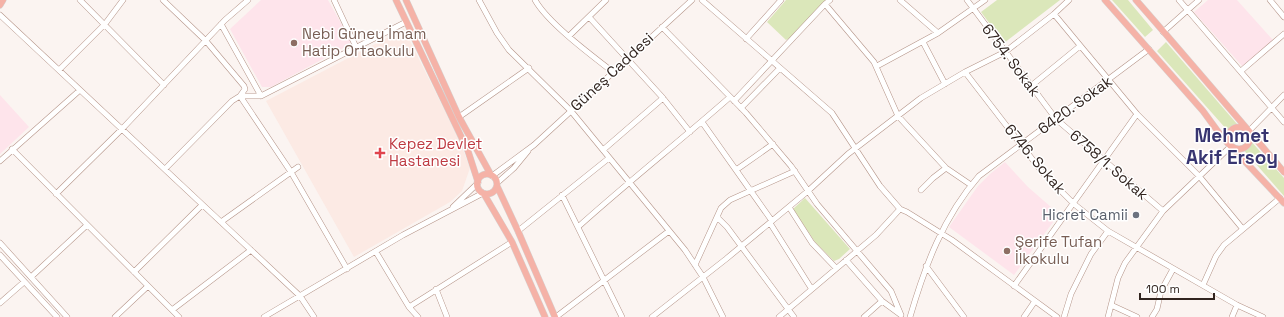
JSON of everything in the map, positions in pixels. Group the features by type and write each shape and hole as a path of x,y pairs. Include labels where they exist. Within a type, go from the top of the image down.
{"main road":[{"path":"0,5 3,0"},
{"path":"396,0 468,151 479,190 484,193 512,242 545,317"},
{"path":"406,0 459,117 497,185 555,317"},
{"path":"1105,0 1203,111 1231,146 1282,201"},
{"path":"1136,0 1230,107 1248,132 1284,172"},
{"path":"1243,128 1248,132 1250,139 1248,146 1237,149 1231,146 1228,139 1232,130 1243,128"},
{"path":"478,183 483,176 491,175"},
{"path":"484,193 494,192 497,185"}],"street":[{"path":"80,0 164,85"},
{"path":"59,70 105,24 123,0"},
{"path":"56,194 122,129 206,42 221,24 248,0"},
{"path":"334,0 356,47"},
{"path":"478,0 497,33 509,50 571,110 669,231 703,277 724,317"},
{"path":"535,0 538,6 570,36 613,72"},
{"path":"570,36 606,0"},
{"name":"Güneş Caddesi","path":"534,145 692,0"},
{"path":"702,0 832,113 880,186 900,209 940,232 1057,317"},
{"path":"746,39 781,0"},
{"path":"578,226 628,181 732,99 773,62 830,0"},
{"path":"900,0 938,33"},
{"name":"6754. Sokak","path":"967,0 1056,119"},
{"path":"877,66 938,33 986,0"},
{"path":"652,317 741,247 808,191 855,149 898,116 965,72 1005,52 1054,14 1069,0"},
{"path":"1179,0 1284,122"},
{"path":"1163,32 1199,0"},
{"path":"1270,0 1284,17"},
{"path":"164,169 226,105 240,96 245,89 206,42 166,1"},
{"path":"825,4 848,29 877,66 898,116 946,168 971,185"},
{"path":"1054,14 1109,81 1138,114 1199,176 1242,228"},
{"path":"0,15 300,296 314,317"},
{"path":"589,16 628,58 690,132"},
{"path":"240,96 261,96 406,22"},
{"path":"221,24 261,96"},
{"path":"662,27 741,108 773,144 795,171 808,191 890,291 902,316"},
{"path":"1241,72 1284,34"},
{"path":"923,42 945,84"},
{"path":"1031,86 1080,46"},
{"name":"6420. Sokak","path":"910,317 926,266 940,232 971,185 979,176 1109,81 1149,49"},
{"path":"459,117 529,68"},
{"path":"741,108 780,68"},
{"name":"6746. Sokak","path":"965,72 1043,173 1074,204 1108,231 1237,305 1263,317"},
{"path":"0,161 80,90"},
{"path":"1248,132 1284,95"},
{"path":"240,96 291,172 346,269"},
{"path":"603,150 662,98"},
{"path":"1014,286 1138,114"},
{"name":"6758/1. Sokak","path":"1056,119 1163,211"},
{"path":"702,122 750,190 811,288"},
{"path":"736,170 773,144"},
{"path":"491,175 534,145"},
{"path":"497,185 534,145"},
{"path":"1108,317 1118,278 1137,247 1163,211 1231,146"},
{"path":"12,149 179,317"},
{"path":"518,230 609,158"},
{"path":"221,222 298,167"},
{"path":"921,190 932,178 946,168"},
{"path":"695,265 721,208 730,200 750,190 795,171"},
{"path":"450,209 478,183"},
{"path":"264,317 450,209 484,193"},
{"path":"562,195 622,317"},
{"path":"1203,285 1220,250 1242,228 1282,201"},
{"path":"134,272 202,205"},
{"path":"789,207 812,243 836,268"},
{"path":"779,317 811,288 876,235 900,209"},
{"path":"717,217 794,317"},
{"path":"31,277 87,225"},
{"path":"555,317 605,281 669,231"},
{"path":"1064,317 1071,294 1091,254 1108,231"},
{"path":"410,307 436,289 512,242"},
{"path":"0,243 67,317"},
{"path":"172,310 251,250"},
{"path":"376,252 410,307 418,317"},
{"path":"0,255 57,317"},
{"path":"846,260 882,301 902,316"},
{"path":"926,266 964,317"},
{"path":"1152,317 1157,309 1161,291 1173,269"},
{"path":"0,304 24,282"},
{"path":"115,317 148,286"},
{"path":"436,289 448,317"},
{"path":"864,317 882,301"},
{"path":"1024,317 1035,301"},
{"path":"1232,317 1237,305"},
{"path":"1111,306 1137,317"}],"shaded area":[{"name":"Nebi Güney İmam Hatip Ortaokulu","path":"261,0 328,0 351,41 349,45 271,87 262,87 230,29"},
{"path":"1208,0 1237,0 1273,40 1243,67 1194,12"},
{"name":"Kepez Devlet Hastanesi","path":"404,29 459,139 470,168 462,191 450,202 354,257 266,101"},
{"path":"0,95 29,127 0,154"},
{"name":"Şerife Tufan İlkokulu","path":"1005,162 1028,187 1059,214 1014,275 949,227 978,186"}],"green space":[{"path":"786,0 828,0 790,38 786,40 767,22"},
{"path":"997,0 1060,0 1004,43 981,12"},
{"path":"1112,0 1128,0 1153,30 1145,37"},
{"path":"1166,42 1237,124 1228,131 1157,51"},
{"path":"1249,139 1284,178 1284,196 1241,147"},
{"path":"805,198 850,249 839,259 834,261 815,242 793,209"}],"place":[{"name":"Nebi Güney İmam Hatip Ortaokulu","path":"294,43"},
{"name":"Kepez Devlet Hastanesi","path":"380,153"},
{"name":"Hicret Camii","path":"1136,215"},
{"name":"Şerife Tufan İlkokulu","path":"1007,251"}],"district":[{"name":"Mehmet Akif Ersoy","path":"1232,146"}]}
